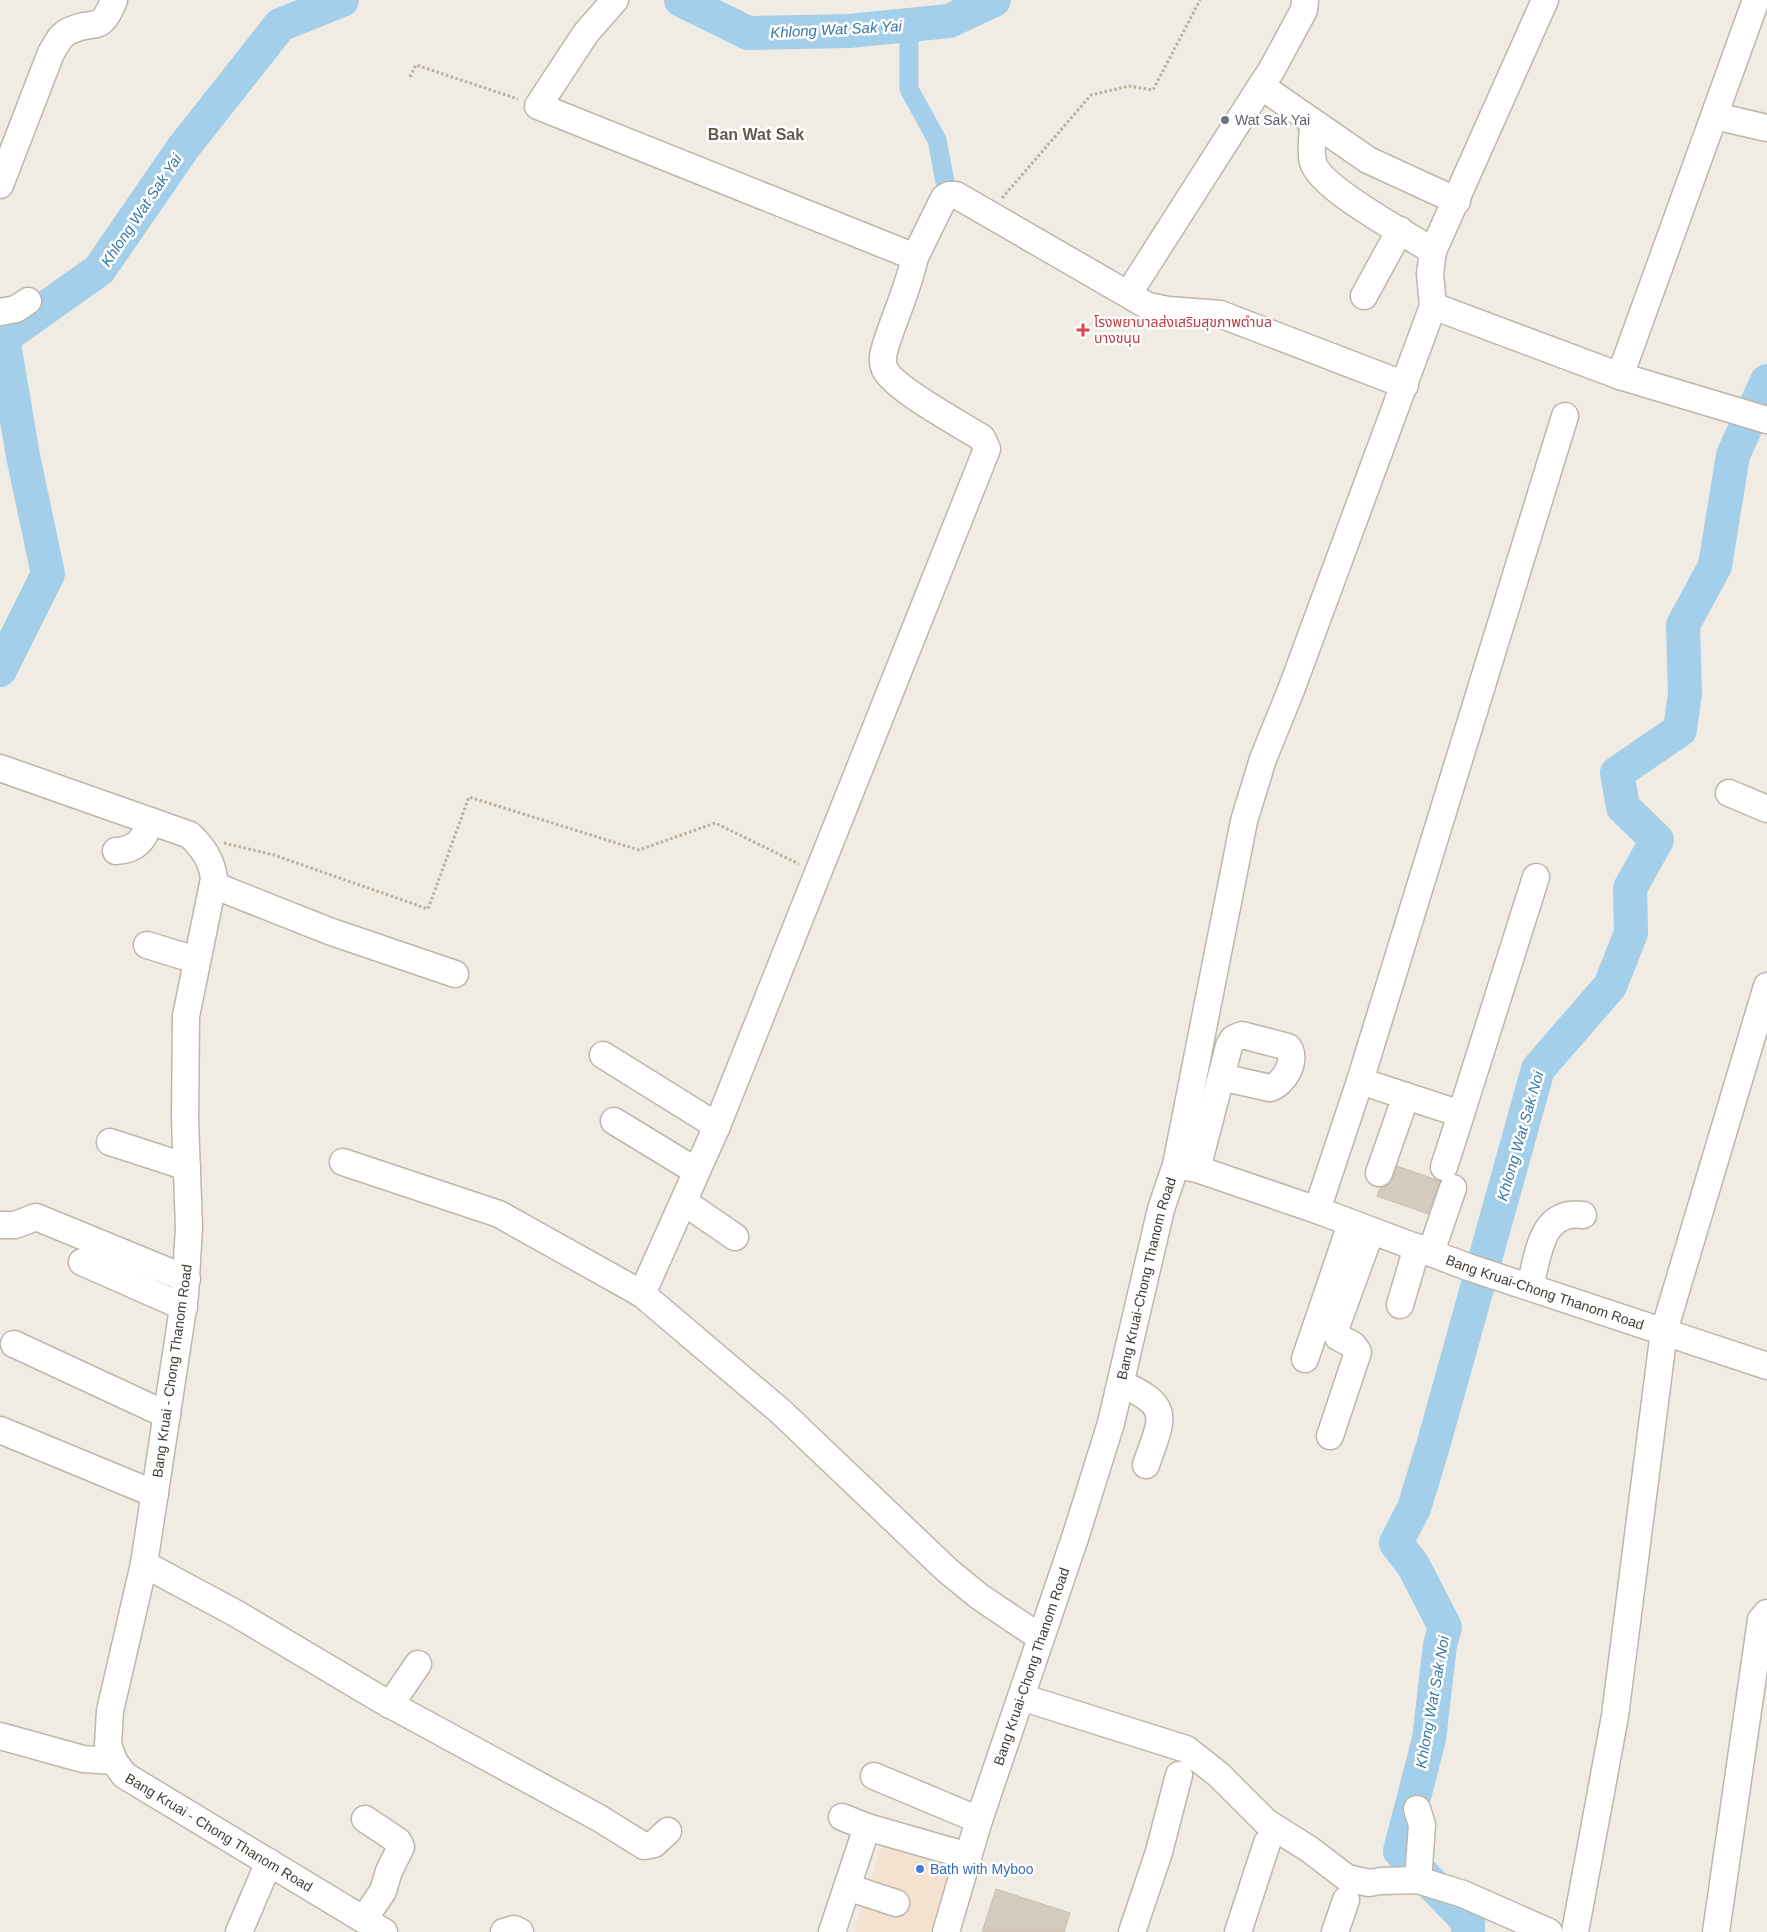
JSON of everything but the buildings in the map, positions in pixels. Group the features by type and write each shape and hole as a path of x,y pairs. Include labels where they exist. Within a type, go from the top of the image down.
{"street":[{"path":"0,184 51,53 59,39 68,31 102,22 108,15 114,0"},
{"path":"615,0 586,33 538,106 915,257"},
{"path":"1136,282 1271,71 1304,10 1305,0"},
{"path":"1186,1167 1244,821 1263,759 1405,385 1433,306 1430,274 1433,251 1545,0"},
{"path":"1620,376 1756,0"},
{"path":"1261,86 1313,124 1368,160 1456,201"},
{"path":"1715,116 1767,128"},
{"path":"1313,124 1313,163 1321,177 1347,197 1433,251"},
{"path":"1347,197 1368,160"},
{"path":"642,1294 717,1126 987,449 982,438 905,390 890,377 883,366 884,350 910,284 915,257 944,198 949,194 956,195 1148,306 1168,310 1220,314 1405,385"},
{"path":"1364,296 1400,230"},
{"path":"0,312 16,309 28,302"},
{"path":"1433,306 1620,376 1756,416"},
{"path":"1317,1210 1360,1081 1565,416"},
{"path":"0,768 190,835"},
{"path":"1729,793 1767,809"},
{"path":"116,851 125,850 140,843 152,821"},
{"name":"Bang Kruai - Chong Thanom Road","path":"190,835 209,860 213,870 213,885 196,960 186,1016 187,1167 190,1227 187,1278 144,1564 110,1711 108,1745 114,1762 124,1775 374,1926"},
{"path":"1400,1305 1424,1250 1449,1178 1461,1114 1536,877"},
{"path":"213,885 329,931 455,974"},
{"path":"147,945 196,960"},
{"path":"1575,1932 1615,1716 1664,1331 1767,986"},
{"path":"603,1055 717,1126"},
{"path":"1186,1167 1222,1077"},
{"path":"1360,1081 1461,1114"},
{"path":"1379,1173 1406,1096"},
{"path":"614,1121 696,1171"},
{"path":"110,1142 187,1167"},
{"path":"343,1162 499,1214 642,1294 780,1411 948,1571 980,1597 1041,1638"},
{"name":"Bang Kruai-Chong Thanom Road","path":"946,1932 979,1820 1076,1535 1122,1384 1161,1209 1186,1167 1317,1210 1468,1267 1495,1274 1767,1366"},
{"path":"684,1202 735,1237"},
{"path":"1530,1286 1546,1230 1560,1216 1571,1213 1583,1215"},
{"path":"0,1225 15,1226 36,1217 187,1278"},
{"path":"1305,1359 1361,1228"},
{"path":"1330,1436 1358,1352 1353,1345 1338,1337 1336,1327 1361,1228"},
{"path":"82,1262 184,1307"},
{"path":"14,1344 167,1414"},
{"path":"1122,1384 1143,1394 1157,1406 1160,1413 1159,1428 1146,1464"},
{"path":"0,1430 155,1494"},
{"path":"144,1564 237,1614 390,1705 599,1818 644,1846 654,1844 668,1832"},
{"path":"1716,1932 1760,1669 1761,1620 1767,1613"},
{"path":"390,1705 418,1664"},
{"path":"1021,1697 1186,1749 1219,1775 1266,1822 1309,1849 1347,1878 1369,1884 1381,1881 1418,1880 1464,1894 1549,1932"},
{"path":"0,1736 83,1759 114,1762"},
{"path":"1132,1932 1159,1852 1179,1775"},
{"path":"874,1776 979,1820"},
{"path":"1417,1809 1422,1832 1418,1880"},
{"path":"842,1817 867,1827 968,1856"},
{"path":"365,1819 398,1841 401,1847 389,1871 374,1926"},
{"path":"832,1932 867,1827"},
{"path":"1238,1932 1267,1843"},
{"path":"238,1932 269,1862"},
{"path":"847,1887 896,1902"},
{"path":"1336,1932 1346,1900"},
{"path":"504,1932 514,1929 520,1932"}],"path":[{"path":"991,215 998,203 1091,95 1129,86 1153,90 1200,0"},
{"path":"410,77 416,65 538,106"},
{"path":"190,835 274,855 428,909 469,797 639,850 715,823 819,874"}],"shaded area":[{"path":"885,1837 959,1858 934,1932 854,1932"}],"waterway":[{"name":"Khlong Wat Sak Yai","path":"0,670 48,574 23,456 3,338 99,270 183,148 280,25 342,0"},
{"name":"Khlong Wat Sak Yai","path":"681,0 748,33 849,31 949,21 994,0"},
{"path":"909,25 909,89 937,140 946,187"},
{"name":"Khlong Wat Sak Noi","path":"1468,1932 1468,1921 1400,1851 1429,1739 1440,1645 1445,1627 1413,1565 1396,1543 1414,1508 1433,1446 1538,1069 1610,986 1631,933 1630,888 1657,840 1623,807 1617,773 1680,730 1685,693 1683,625 1715,566 1733,455 1767,381"}],"place":[{"name":"Wat Sak Yai","path":"1225,120"},
{"name":"โรงพยาบาลส่งเสริมสุขภาพตำบล บางขนุน","path":"1083,330"},
{"name":"Bath with Myboo","path":"920,1869"}],"district":[{"name":"Ban Wat Sak","path":"756,134"}]}
